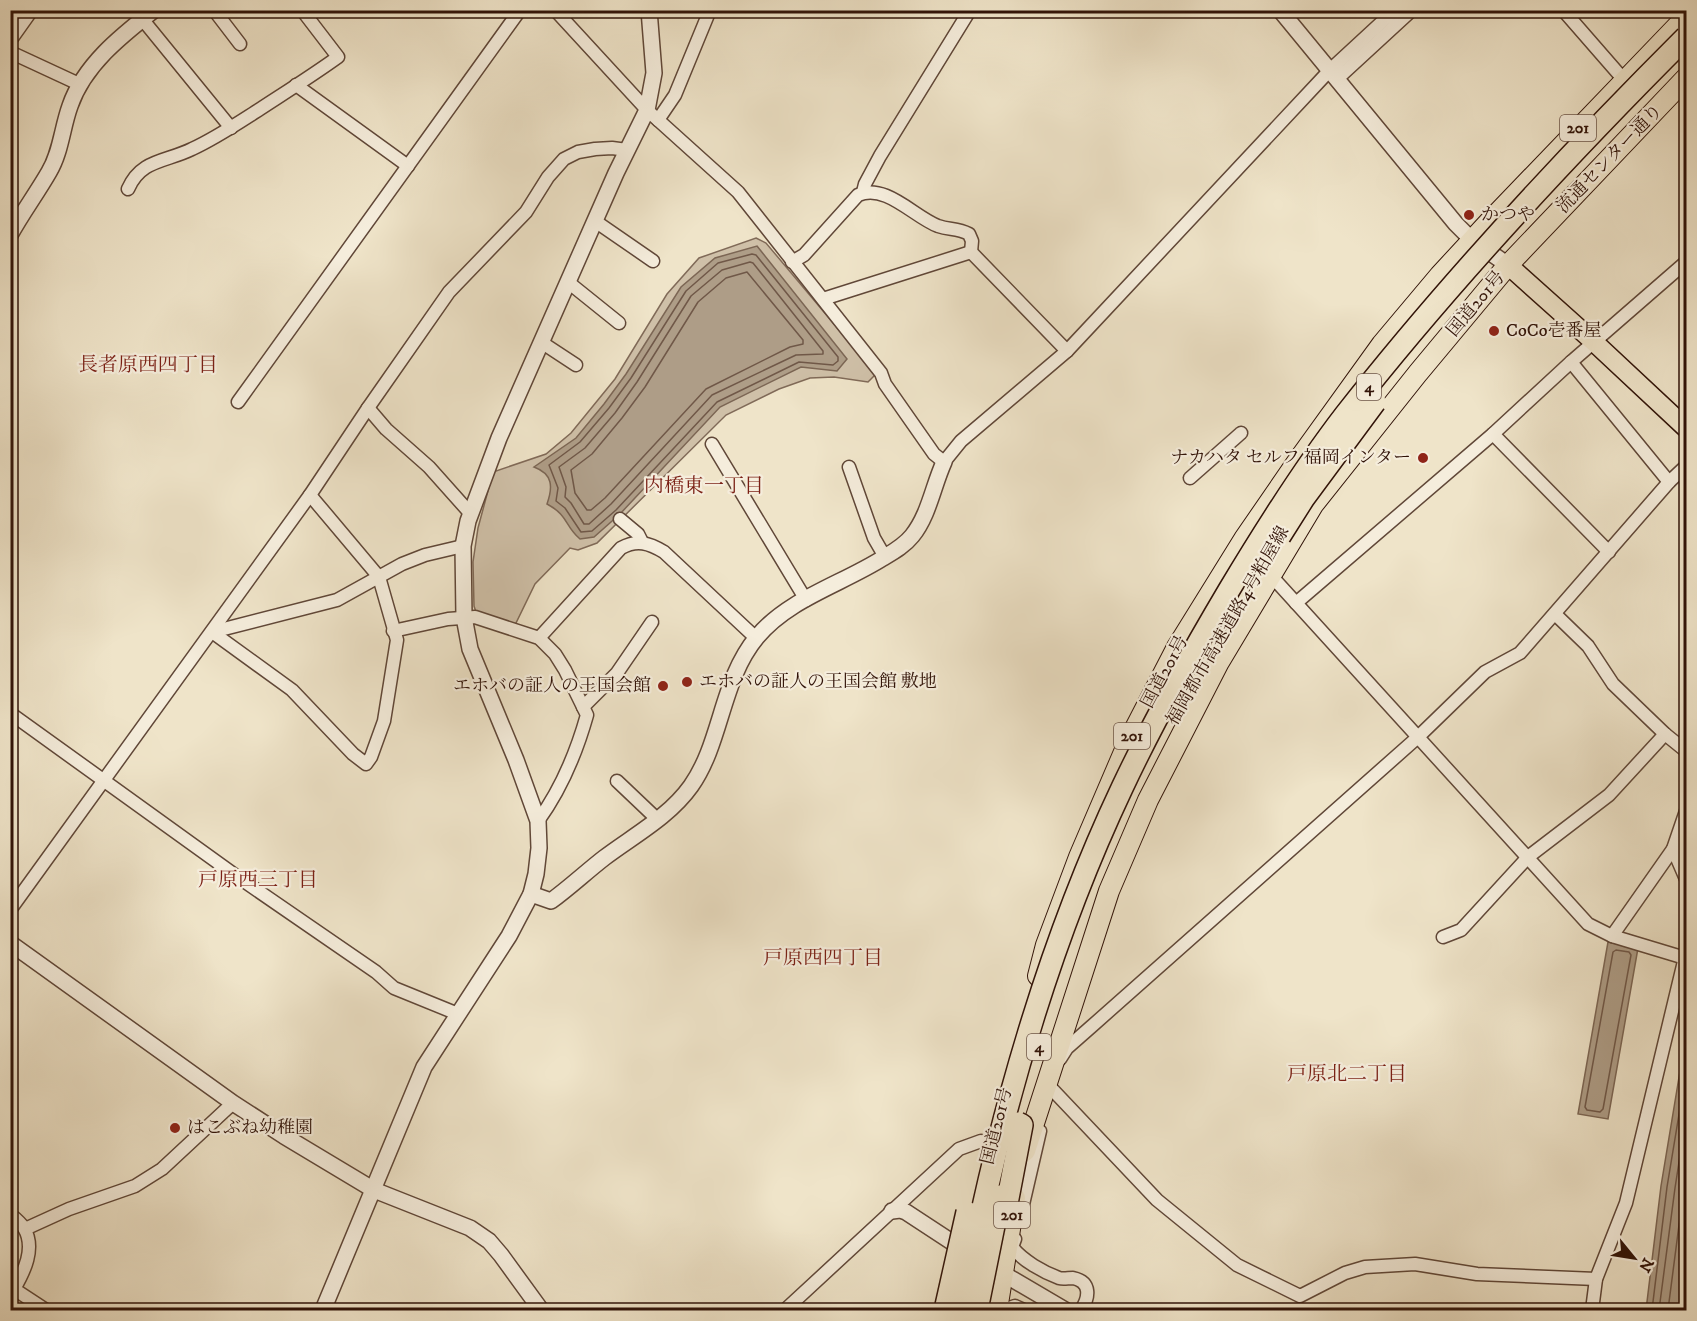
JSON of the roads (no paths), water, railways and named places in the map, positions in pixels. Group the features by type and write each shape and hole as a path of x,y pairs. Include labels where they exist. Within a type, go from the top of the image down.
{"highway":[{"name":"201","path":"1472,240 1686,17"},
{"name":"福岡都市高速道路4号粕屋線","path":"1019,1064 1055,953 1122,789 1192,652 1294,486 1344,417 1457,279 1566,160 1686,37"},
{"name":"福岡都市高速道路4号粕屋線","path":"977,1311 1005,1170 1037,1055 1070,954 1095,885 1134,794 1206,657 1258,568 1353,430 1458,299 1569,177 1686,57"},
{"name":"流通センター通り","path":"1508,265 1686,78"},
{"name":"国道201号","path":"956,1311 993,1137 1046,945 1079,857 1130,738 1177,647 1244,539 1290,471 1382,344 1472,240"},
{"name":"国道201号","path":"997,1311 1023,1157 1109,891 1148,800 1219,662 1313,505 1508,265"},
{"path":"945,1311 951,1278 985,1147 1019,1064"},
{"path":"962,1311 994,1154 1019,1064"},
{"path":"989,1311 1022,1125 1018,1123"}],"main road":[{"path":"1508,265 1686,428"}],"street":[{"path":"32,10 11,50 79,84"},
{"path":"214,10 240,44"},
{"path":"128,189 133,178 152,162 193,149 231,128 338,57 302,10"},
{"path":"238,402 520,10"},
{"path":"555,10 653,115 738,192 881,374 885,384 934,454 944,462"},
{"path":"649,10 654,73 653,115"},
{"path":"323,1311 424,1067 509,936 531,894 536,874 539,848 538,821 516,760 470,650 464,617 463,546 470,513 499,438 627,150 653,115 675,95 710,10"},
{"path":"863,192 880,156 970,10"},
{"path":"1280,10 1456,224 1472,240 1508,265"},
{"path":"531,894 551,901 602,859 670,810 691,786 705,760 727,696 743,659 756,638 788,610 900,548 921,522 944,462 961,441 1067,351 1395,10"},
{"path":"1333,74 1412,10"},
{"path":"1563,10 1624,80"},
{"path":"10,235 50,171 79,84 99,58 149,15 231,128"},
{"path":"296,85 408,166"},
{"path":"10,910 310,495 449,292 526,212 548,177 564,159 578,152 595,149 627,150"},
{"path":"792,262 804,255 858,195 863,192 877,192 913,210 933,224 940,227 958,228 969,234 972,241 971,252 1067,351"},
{"path":"595,221 653,261"},
{"path":"823,299 971,252"},
{"path":"1296,603 1493,434 1571,362 1686,262"},
{"path":"568,282 619,322"},
{"path":"541,342 576,365"},
{"path":"1571,362 1669,482"},
{"path":"368,408 387,429 429,467 470,513"},
{"path":"1190,478 1241,433"},
{"path":"1493,434 1609,552"},
{"path":"712,444 806,600"},
{"path":"849,466 874,538 885,557"},
{"path":"1081,1311 1089,1295 1087,1287 1071,1278 1061,1279 1020,1257 1012,1247 1050,1087 1059,1061 1067,1048 1418,737 1485,672 1521,653 1669,482 1686,466"},
{"path":"212,632 292,690 353,754 366,764 371,757 384,721 397,640 379,577 310,495"},
{"path":"620,519 638,534 642,542"},
{"path":"539,638 621,548 630,543 642,542 653,545 664,552 756,638"},
{"path":"212,632 337,600 425,555 463,546"},
{"path":"1270,578 1296,603 1588,924 1612,936 1686,955 1626,1203 1596,1279 1592,1311"},
{"path":"1555,614 1588,646 1613,684 1686,751"},
{"path":"393,631 464,617 475,617 539,638 555,654 587,716 579,742 554,798 538,821"},
{"path":"583,707 618,673 652,622"},
{"path":"10,713 235,875 376,972 394,988 458,1014"},
{"path":"1443,937 1461,930 1528,857 1610,795 1665,734"},
{"path":"617,781 657,819"},
{"path":"1612,936 1672,849 1686,811"},
{"path":"1672,849 1686,879"},
{"path":"10,943 233,1103 284,1136 374,1190 470,1228 489,1241 541,1311"},
{"path":"1050,1087 1157,1200 1237,1265 1300,1296 1345,1272 1365,1267 1415,1264 1477,1274 1596,1279"},
{"path":"25,1229 69,1209 135,1186 162,1169 233,1103"},
{"path":"785,1311 959,1149 981,1141"},
{"path":"892,1211 906,1212 1065,1311"},
{"path":"10,1214 25,1229 28,1247 27,1264 14,1289 46,1311"},
{"path":"1004,1311 1015,1306 1024,1311"}],"water":[{"path":"757,246 847,359 837,371 801,367 720,407 620,514 594,537 580,539 563,517 547,504 550,482 545,473 534,467 576,438 604,404 626,374 681,287 715,258"},
{"path":"1608,942 1638,948 1608,1119 1578,1114"},
{"path":"1686,1035 1686,1310 1646,1310 1661,1186"}],"place":[{"name":"かつや","path":"1469,215"},
{"name":"CoCo壱番屋","path":"1494,331"},
{"name":"ナカハタ セルフ 福岡インター","path":"1423,458"},
{"name":"エホバの証人の王国会館 敷地","path":"687,682"},
{"name":"エホバの証人の王国会館","path":"663,686"},
{"name":"はこぶね幼稚園","path":"175,1128"}],"district":[{"name":"長者原西四丁目","path":"148,365"},
{"name":"内橋東一丁目","path":"704,486"},
{"name":"戸原西三丁目","path":"258,880"},
{"name":"戸原西四丁目","path":"823,958"},
{"name":"戸原北二丁目","path":"1347,1074"}]}
